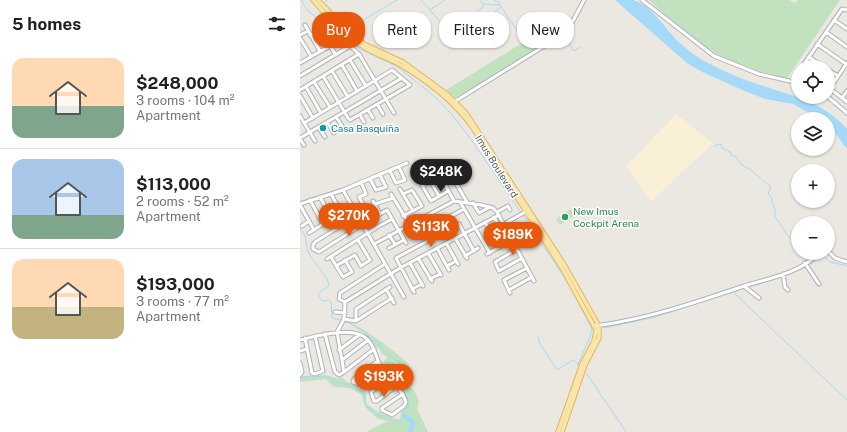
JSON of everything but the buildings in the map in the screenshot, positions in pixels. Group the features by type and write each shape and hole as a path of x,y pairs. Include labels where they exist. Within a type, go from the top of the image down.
{"main road":[{"name":"Imus Boulevard","path":"312,0 323,12"},
{"name":"Imus Boulevard","path":"318,0 337,20 364,44 403,62 454,103 475,126 527,211 565,266 597,326"},
{"name":"Imus Boulevard","path":"363,48 400,65 454,103"},
{"path":"558,432 582,364 595,337 597,326"},
{"path":"562,432 585,365 598,338 597,326"}],"street":[{"path":"454,103 554,40 573,21 584,0"},
{"path":"642,0 689,38 717,57 759,74 791,81"},
{"path":"807,60 843,8 847,10"},
{"path":"834,20 847,29"},
{"path":"305,25 320,51"},
{"path":"300,35 308,31"},
{"path":"826,32 847,47"},
{"path":"300,38 311,56"},
{"path":"817,44 846,63 835,80"},
{"path":"300,57 301,62 326,48"},
{"path":"331,48 336,55"},
{"path":"300,76 345,48"},
{"path":"355,48 394,113"},
{"path":"300,90 359,54"},
{"path":"809,57 814,60"},
{"path":"350,60 366,86"},
{"path":"342,65 357,91"},
{"path":"304,123 330,107 339,102 348,97 392,70 410,85 350,120 339,102 324,76"},
{"path":"332,71 348,97"},
{"path":"301,141 310,132 318,127 402,78"},
{"path":"314,82 330,107"},
{"path":"306,87 321,113"},
{"path":"842,98 847,91"},
{"path":"835,92 847,102"},
{"path":"300,96 313,118"},
{"path":"835,103 847,113"},
{"path":"377,104 383,114"},
{"path":"368,110 374,118"},
{"path":"360,115 364,122"},
{"path":"300,116 315,141"},
{"path":"336,117 344,129"},
{"path":"327,122 334,133"},
{"path":"318,127 324,137"},
{"path":"314,230 300,204 343,190 407,163"},
{"path":"390,171 396,183 405,180 399,167"},
{"path":"454,201 441,177 450,173 467,202"},
{"path":"370,179 376,190 386,186 380,175"},
{"path":"361,182 366,194 359,197 366,210 315,242 312,245 313,248 319,252 374,217"},
{"path":"439,196 431,182 422,185 431,201 448,191"},
{"path":"400,189 413,211"},
{"path":"343,190 404,297"},
{"path":"403,194 411,190 413,191 422,206 403,216"},
{"path":"320,197 332,219 342,214 331,194"},
{"path":"391,194 413,233 417,235 464,209"},
{"path":"375,204 393,198"},
{"path":"309,233 323,224 310,200"},
{"path":"373,200 380,214 387,210 405,242 395,244 389,248"},
{"path":"374,244 454,201 473,203 490,207 498,213 534,281"},
{"path":"460,202 488,253 517,237"},
{"path":"473,203 479,213 490,207"},
{"path":"345,302 400,268 494,217 508,206 510,210"},
{"path":"504,224 527,211"},
{"path":"300,214 304,212"},
{"path":"494,217 503,233"},
{"path":"326,259 392,219"},
{"path":"302,226 309,221"},
{"path":"485,222 493,238 508,231"},
{"path":"410,263 422,285 413,290 396,258 459,224 474,250"},
{"path":"389,235 395,244"},
{"path":"455,238 466,257 478,248"},
{"path":"336,266 354,255 361,266 370,260 358,240"},
{"path":"446,243 457,262 447,266"},
{"path":"437,248 449,270"},
{"path":"517,249 495,262 499,271 522,258"},
{"path":"418,258 431,280 440,275 428,253"},
{"path":"331,257 343,277 352,272 346,260"},
{"path":"835,258 847,262"},
{"path":"597,326 664,313 784,274 805,264 810,260"},
{"path":"345,302 339,299 340,293 385,264"},
{"path":"805,264 819,284"},
{"path":"527,268 504,280 509,291 532,277"},
{"path":"784,274 785,287 788,290"},
{"path":"744,286 759,298"},
{"path":"356,321 356,309 390,287"},
{"path":"386,289 394,303"},
{"path":"343,321 356,321 392,298"},
{"path":"344,372 337,332 343,321 345,302"},
{"path":"383,304 386,308"},
{"path":"375,309 378,313"},
{"path":"335,312 345,313"},
{"path":"300,340 337,332 359,335 368,340 374,349 383,370 403,394 405,405 393,414 382,410 382,408 403,394"},
{"path":"325,334 335,372 339,375 374,349"},
{"path":"339,350 359,335"},
{"path":"305,338 313,373 322,372 315,336"},
{"path":"342,360 368,340"},
{"path":"300,351 307,349"},
{"path":"378,361 354,379 353,382 362,385 383,370"},
{"path":"300,363 302,372 300,375"},
{"path":"390,377 371,392 374,401 397,385"}],"shaded area":[{"path":"676,114 713,143 651,202 626,166"}],"green space":[{"path":"649,0 789,0 795,3 798,0 840,0 799,60 791,60 791,72 787,78 760,71 724,58 690,35"},
{"path":"517,46 517,48 539,48 459,97 455,97 446,90"},
{"name":"New Imus Cockpit Arena","path":"571,209 575,215 560,225 556,219"},
{"path":"345,321 369,333 389,347 409,365 402,379 417,396 417,409 428,432 366,432 388,421 378,419 366,408 361,394 349,388 333,387 326,379 300,382 300,377 307,376 323,375 335,378 342,377 347,382 359,386 358,388 366,392 366,404 387,416 400,419 401,410 407,405 404,392 394,376 401,368 401,365 390,359 398,366 393,371 383,363 388,357 382,354 380,349 375,346 364,333 354,326 344,322"}],"water":[{"path":"615,0 633,0 640,3 660,20 677,40 704,61 723,71 791,95 791,104 765,99 747,92 702,72 687,63"},
{"path":"793,104 814,104 827,112 807,112"},
{"path":"835,117 847,129 847,149 835,133"}],"waterway":[{"path":"301,0 308,11 360,49 398,67 435,97 454,117 473,142 520,211"},
{"path":"365,19 397,0"},
{"path":"421,0 458,42 501,7"},
{"path":"430,10 445,0"},
{"path":"480,0 483,4 499,5"},
{"path":"494,0 498,2 517,30"},
{"path":"476,12 483,7 483,4"},
{"path":"572,48 574,51 580,47"},
{"path":"714,146 721,144 722,148 730,152 731,155 736,157 742,165 751,170 771,187 768,194 772,198 775,209 775,217 791,239"},
{"path":"523,215 568,283 592,329 578,364"},
{"path":"300,229 304,234 310,255 328,282 329,286 322,290 318,296 323,301 329,300 331,302 332,318 348,322 362,331 382,348 386,354 402,364 403,367 394,377 405,392 409,406 404,411 404,416 400,421 394,422 390,418 377,415 365,404 364,394 351,385 335,382 327,376 300,378"},
{"path":"796,271 814,262 822,255 830,262 847,266"},
{"path":"604,328 655,317 765,282"},
{"path":"734,293 847,400"},
{"path":"538,337 539,342 557,370 573,360 580,366"},
{"path":"587,374 626,432"},
{"path":"404,416 412,421 413,424 410,432"}],"place":[{"name":"Casa Basquiña","path":"323,128"},
{"name":"New Imus Cockpit Arena","path":"565,217"}]}
